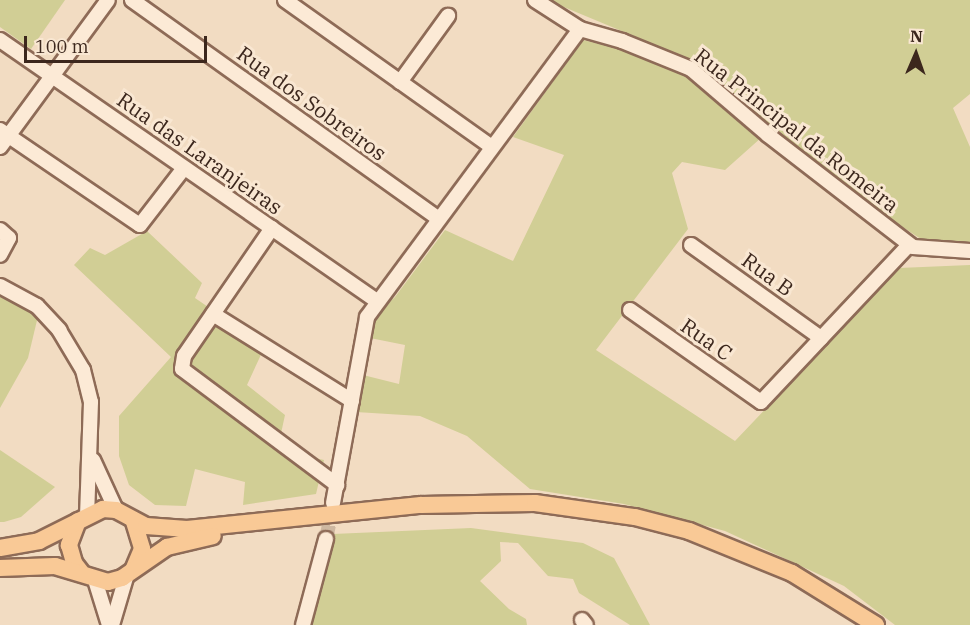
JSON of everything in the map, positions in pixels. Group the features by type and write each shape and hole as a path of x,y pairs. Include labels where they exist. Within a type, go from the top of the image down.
{"main road":[{"path":"0,549 39,541 83,517 116,510 134,522 187,530 421,505 535,503 585,509 678,528 743,550 792,573 876,625"},
{"path":"0,568 55,566 108,582 131,571 167,547 226,534 412,514 547,512 634,525 729,553 804,588 864,625"},
{"path":"83,517 69,544 74,563 88,576"},
{"path":"131,571 142,549 134,522"}],"street":[{"path":"108,0 3,138 140,225 184,168"},
{"name":"Rua dos Sobreiros","path":"132,0 438,219"},
{"name":"Rua Principal da Romeira","path":"535,0 580,29 622,41 691,69 768,135 909,244"},
{"path":"290,2 492,147"},
{"path":"400,82 448,16"},
{"path":"333,503 367,317 376,300 580,29"},
{"name":"Rua das Laranjeiras","path":"0,40 376,300"},
{"path":"272,228 184,356 185,374 337,485"},
{"path":"0,230 9,238 0,255"},
{"path":"821,338 909,244 970,251"},
{"name":"Rua B","path":"691,245 821,338"},
{"path":"0,286 37,306 59,330 86,380 91,402 83,517"},
{"name":"Rua C","path":"630,310 760,402 821,338"},
{"path":"213,314 352,400"},
{"path":"90,435 97,476 116,510"},
{"path":"303,625 326,539"},
{"path":"111,625 131,571"},
{"path":"88,576 111,625"}],"shaded area":[{"path":"0,0 65,0 31,49 0,27"},
{"path":"547,0 970,0 970,94 953,108 970,147 970,243 927,243 834,182 689,59"},
{"path":"583,40 645,55 689,77 762,137 725,170 682,162 672,173 688,229 596,350 735,441 899,268 970,265 970,625 895,625 844,586 725,531 624,504 530,489 467,436 420,416 356,412 363,375 399,384 405,345 370,338 376,315 395,297 445,230 513,261 564,155 513,137"},
{"path":"147,231 202,283 195,298 265,346 247,385 285,415 280,438 292,453 324,460 316,494 243,505 245,482 195,469 186,506 155,505 129,485 119,456 119,416 171,357 74,265 90,248 105,255"},
{"path":"0,294 39,312 28,358 0,408"},
{"path":"0,450 55,487 21,517 4,522 0,522"},
{"path":"471,528 583,543 614,558 650,625 630,625 579,593 573,579 548,576 518,543 500,542 501,561 480,581 509,609 526,619 527,625 312,625 333,534"}],"tunnel":[{"path":"326,539 333,505"}]}
